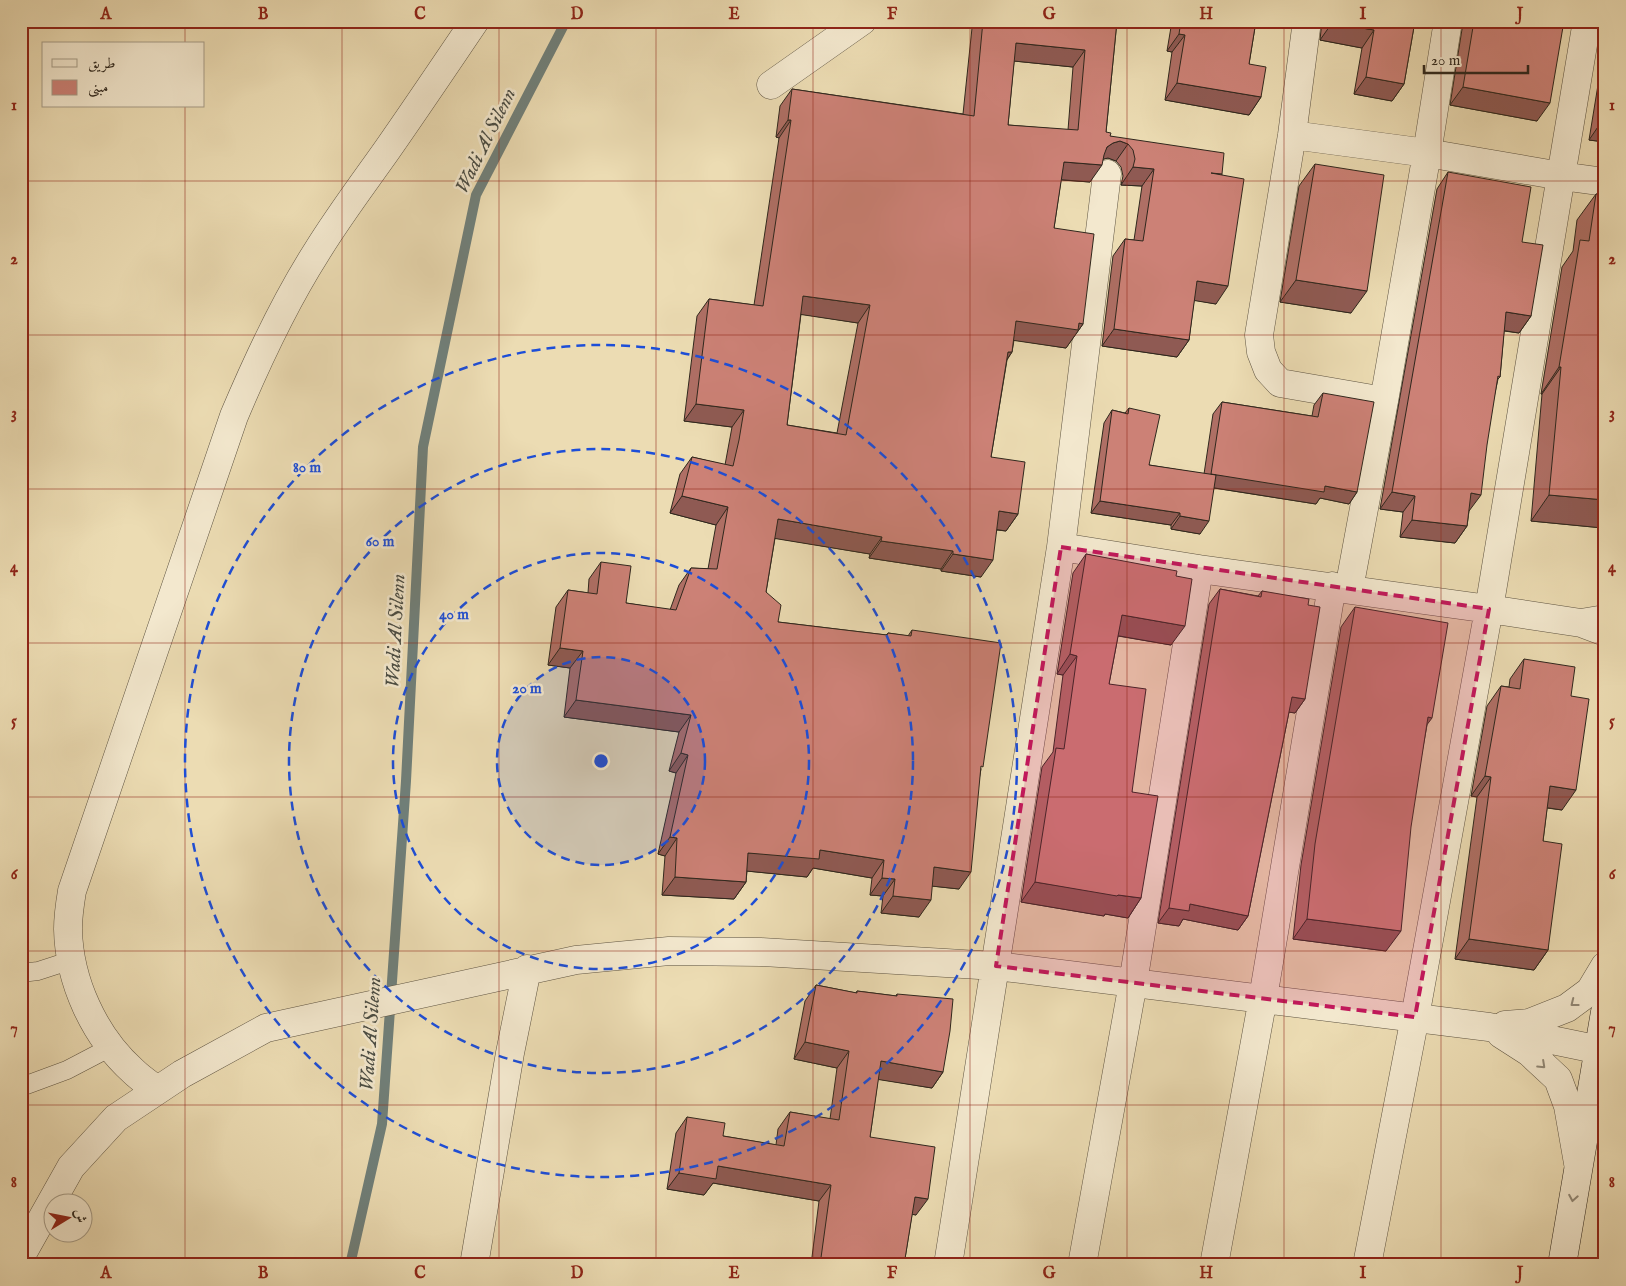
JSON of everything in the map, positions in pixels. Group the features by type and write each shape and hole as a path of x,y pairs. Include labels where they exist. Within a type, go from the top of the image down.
{"street":[{"path":"157,1090 132,1071 111,1047 93,1020 80,991 72,960 68,928 72,891 234,416 257,361 284,308 320,246 349,201 386,151 475,21"},
{"path":"771,85 862,21"},
{"path":"1307,21 1292,135 1259,335 1261,352 1268,370 1280,383 1384,401"},
{"path":"1214,1265 1340,588 1384,401 1448,21"},
{"path":"1366,1265 1415,1017 1489,609 1587,21"},
{"path":"1292,135 1427,153 1605,182"},
{"path":"948,1265 1062,547 1108,174"},
{"path":"1062,547 1199,569 1597,625"},
{"path":"1082,1265 1133,983 1199,569"},
{"path":"21,1256 71,1167 116,1118 182,1074 266,1028 527,969 576,960 669,951 762,952 996,966 1489,1027 1602,1050"},
{"path":"1489,1027 1529,1023 1567,1008 1590,990 1605,966"},
{"path":"474,1265 527,969"},
{"path":"1562,1265 1579,1165 1602,1050 1605,1012"},
{"path":"1489,1027 1529,1052 1558,1079 1568,1106 1579,1165"}],"lane":[{"path":"21,973 38,971 72,960"},
{"path":"21,1087 67,1070 111,1047"}],"highlighted area":[{"path":"1061,547 1489,609 1415,1017 996,966"}],"building":[{"path":"983,21 1117,21 1106,132 1111,133 1110,136 1224,153 1222,174 1211,173 1244,179 1228,286 1197,281 1189,340 1114,329 1125,239 1143,241 1154,169 1133,167 1135,159 1133,150 1128,144 1120,141 1107,147 1102,165 1064,162 1054,228 1094,234 1083,324 1079,323 1078,330 1016,321 1012,352 1008,352 991,457 1025,462 1018,514 999,511 993,560 953,554 953,551 881,541 882,537 778,519 766,592 781,605 778,622 887,635 888,633 911,636 912,630 1001,643 983,767 981,766 971,872 934,867 931,900 893,896 895,879 882,878 884,860 820,850 819,859 748,853 746,882 675,877 677,838 670,837 688,755 681,753 691,715 576,700 583,651 560,648 568,590 597,594 601,562 631,566 626,603 676,610 691,568 717,569 728,507 682,496 692,457 733,466 744,410 696,404 709,299 763,306 791,120 788,120 792,89 974,116","holes":["1016,43 1085,50 1078,130 1008,125","803,296 870,305 846,435 787,425"]},
{"path":"1181,21 1256,21 1249,64 1266,67 1261,97 1177,83 1185,35 1179,34"},
{"path":"1333,21 1415,21 1404,84 1366,77 1374,30 1332,23"},
{"path":"1474,21 1564,21 1550,103 1463,87"},
{"path":"1315,164 1384,175 1367,291 1296,280"},
{"path":"1448,172 1531,187 1522,242 1543,245 1531,316 1506,312 1500,377 1498,376 1481,495 1471,493 1467,526 1412,520 1415,496 1392,492"},
{"path":"1596,194 1605,195 1605,500 1549,495 1561,367 1559,367 1580,240 1589,241"},
{"path":"1323,393 1374,402 1357,492 1325,486 1324,492 1211,474 1222,402 1318,417"},
{"path":"1129,408 1160,415 1149,465 1216,475 1209,521 1180,516 1180,513 1100,501 1112,410 1128,414"},
{"path":"1086,554 1177,571 1176,576 1192,579 1185,626 1122,615 1109,684 1146,689 1132,792 1158,796 1141,898 1117,896 1035,882 1056,748 1064,749 1077,656 1070,654"},
{"path":"1220,589 1261,597 1262,591 1309,599 1308,605 1320,607 1305,699 1292,697 1248,916 1190,904 1189,911 1169,908"},
{"path":"1355,607 1448,623 1432,718 1428,717 1411,827 1401,931 1307,919 1315,844"},
{"path":"1524,659 1575,667 1571,696 1589,699 1576,790 1550,786 1543,841 1562,844 1548,950 1469,939 1491,777 1485,776 1501,686 1520,689"},
{"path":"816,985 857,993 857,991 897,996 897,994 953,999 943,1072 881,1061 870,1137 935,1147 928,1199 915,1197 904,1265 820,1265 831,1185 718,1166 716,1179 679,1173 687,1117 725,1123 723,1136 784,1146 790,1112 839,1120 849,1051 805,1042"}],"waterway":[{"name":"Wadi Al Silenn","path":"350,1265 382,1124 406,781 423,447 476,195 566,21"}]}
